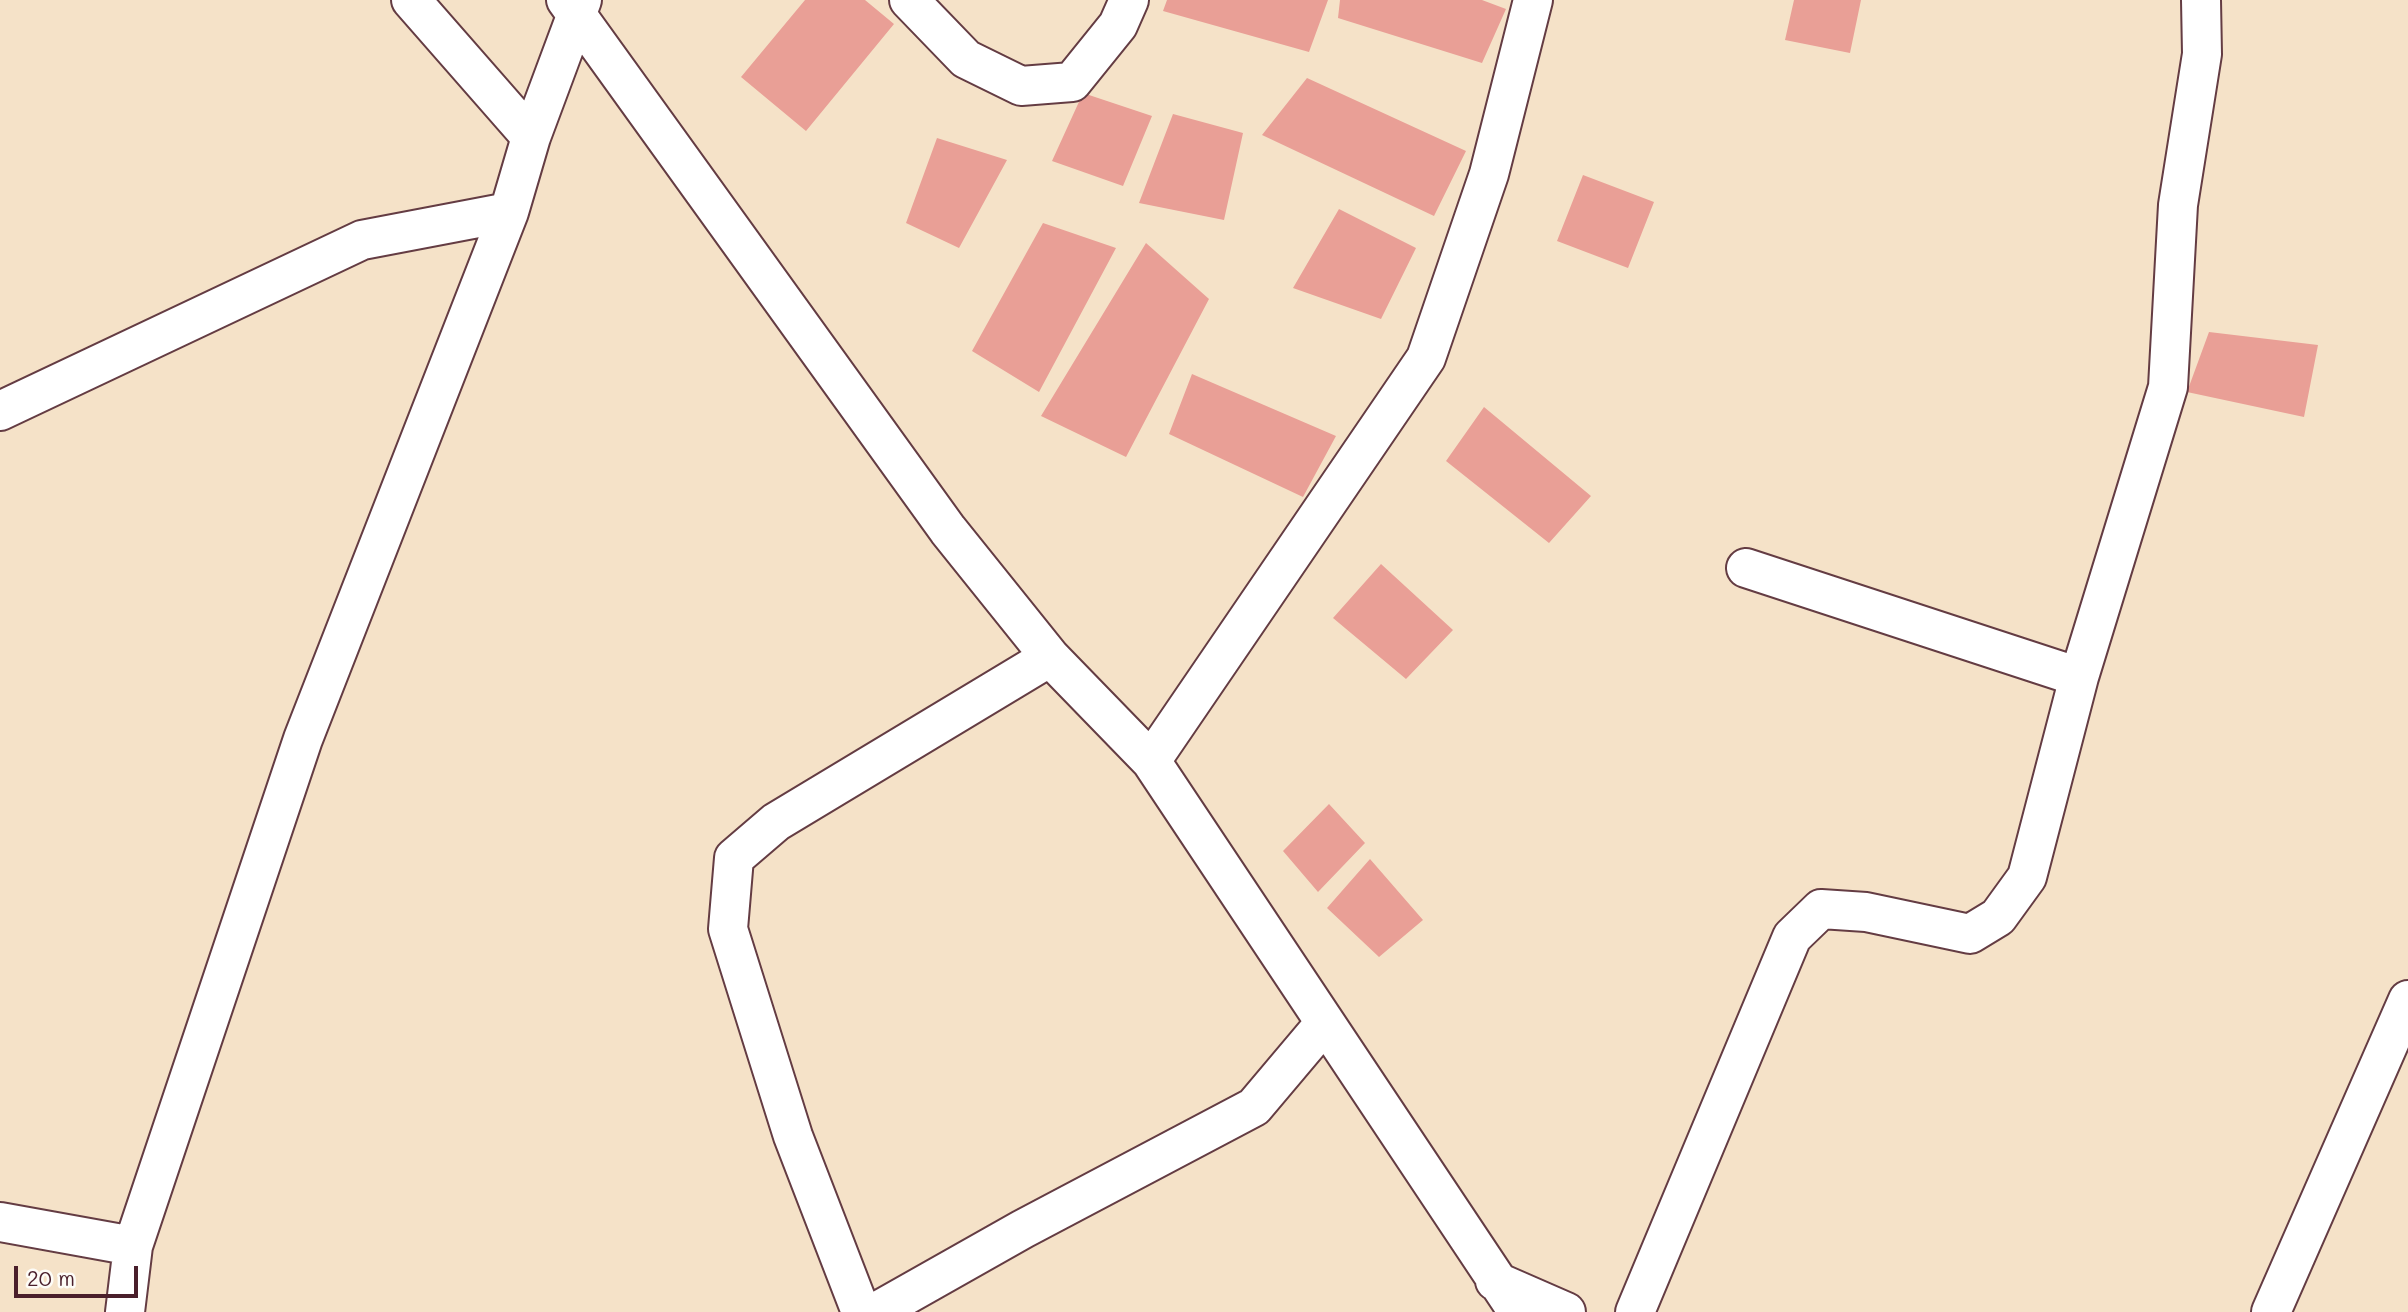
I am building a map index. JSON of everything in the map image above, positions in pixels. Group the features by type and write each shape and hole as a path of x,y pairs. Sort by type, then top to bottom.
{"street":[{"path":"411,0 531,137"},
{"path":"909,0 966,60 1021,86 1072,82 1118,25 1129,0"},
{"path":"1151,761 1426,358 1489,174 1533,0"},
{"path":"1635,1312 1792,937 1821,909 1866,912 1970,934 1998,917 2027,877 2079,677 2168,387 2178,205 2202,54 2201,0"},
{"path":"125,1312 133,1246 303,739 509,212 575,5"},
{"path":"575,5 948,530 1050,657 1151,761 1518,1312"},
{"path":"0,411 362,240 509,212"},
{"path":"1746,568 2079,677"},
{"path":"861,1312 793,1136 728,929 734,858 776,822 1050,657"},
{"path":"2270,1312 2408,1000"},
{"path":"876,1312 1023,1229 1254,1107 1324,1024"},
{"path":"0,1222 133,1246"},
{"path":"1495,1280 1566,1312"}],"building":[{"path":"805,0 865,0 894,24 806,131 741,77"},
{"path":"1167,0 1328,0 1309,52 1163,11"},
{"path":"1340,0 1482,0 1506,9 1482,63 1338,18"},
{"path":"1794,0 1861,0 1850,53 1785,40"},
{"path":"1307,78 1466,151 1434,216 1262,135"},
{"path":"1083,93 1152,116 1123,186 1052,161"},
{"path":"1173,114 1243,133 1224,220 1139,203"},
{"path":"937,138 1007,160 959,248 906,223"},
{"path":"1583,175 1654,202 1628,268 1557,241"},
{"path":"1339,209 1416,248 1381,319 1293,288"},
{"path":"1043,223 1116,248 1039,392 972,351"},
{"path":"1146,243 1209,299 1126,457 1041,416"},
{"path":"2209,332 2318,345 2304,417 2187,392"},
{"path":"1192,374 1336,436 1303,497 1169,434"},
{"path":"1484,407 1591,496 1549,543 1446,461"},
{"path":"1381,564 1453,630 1406,679 1333,618"},
{"path":"1329,804 1365,843 1318,892 1283,851"},
{"path":"1370,859 1423,920 1379,957 1327,908"}]}
